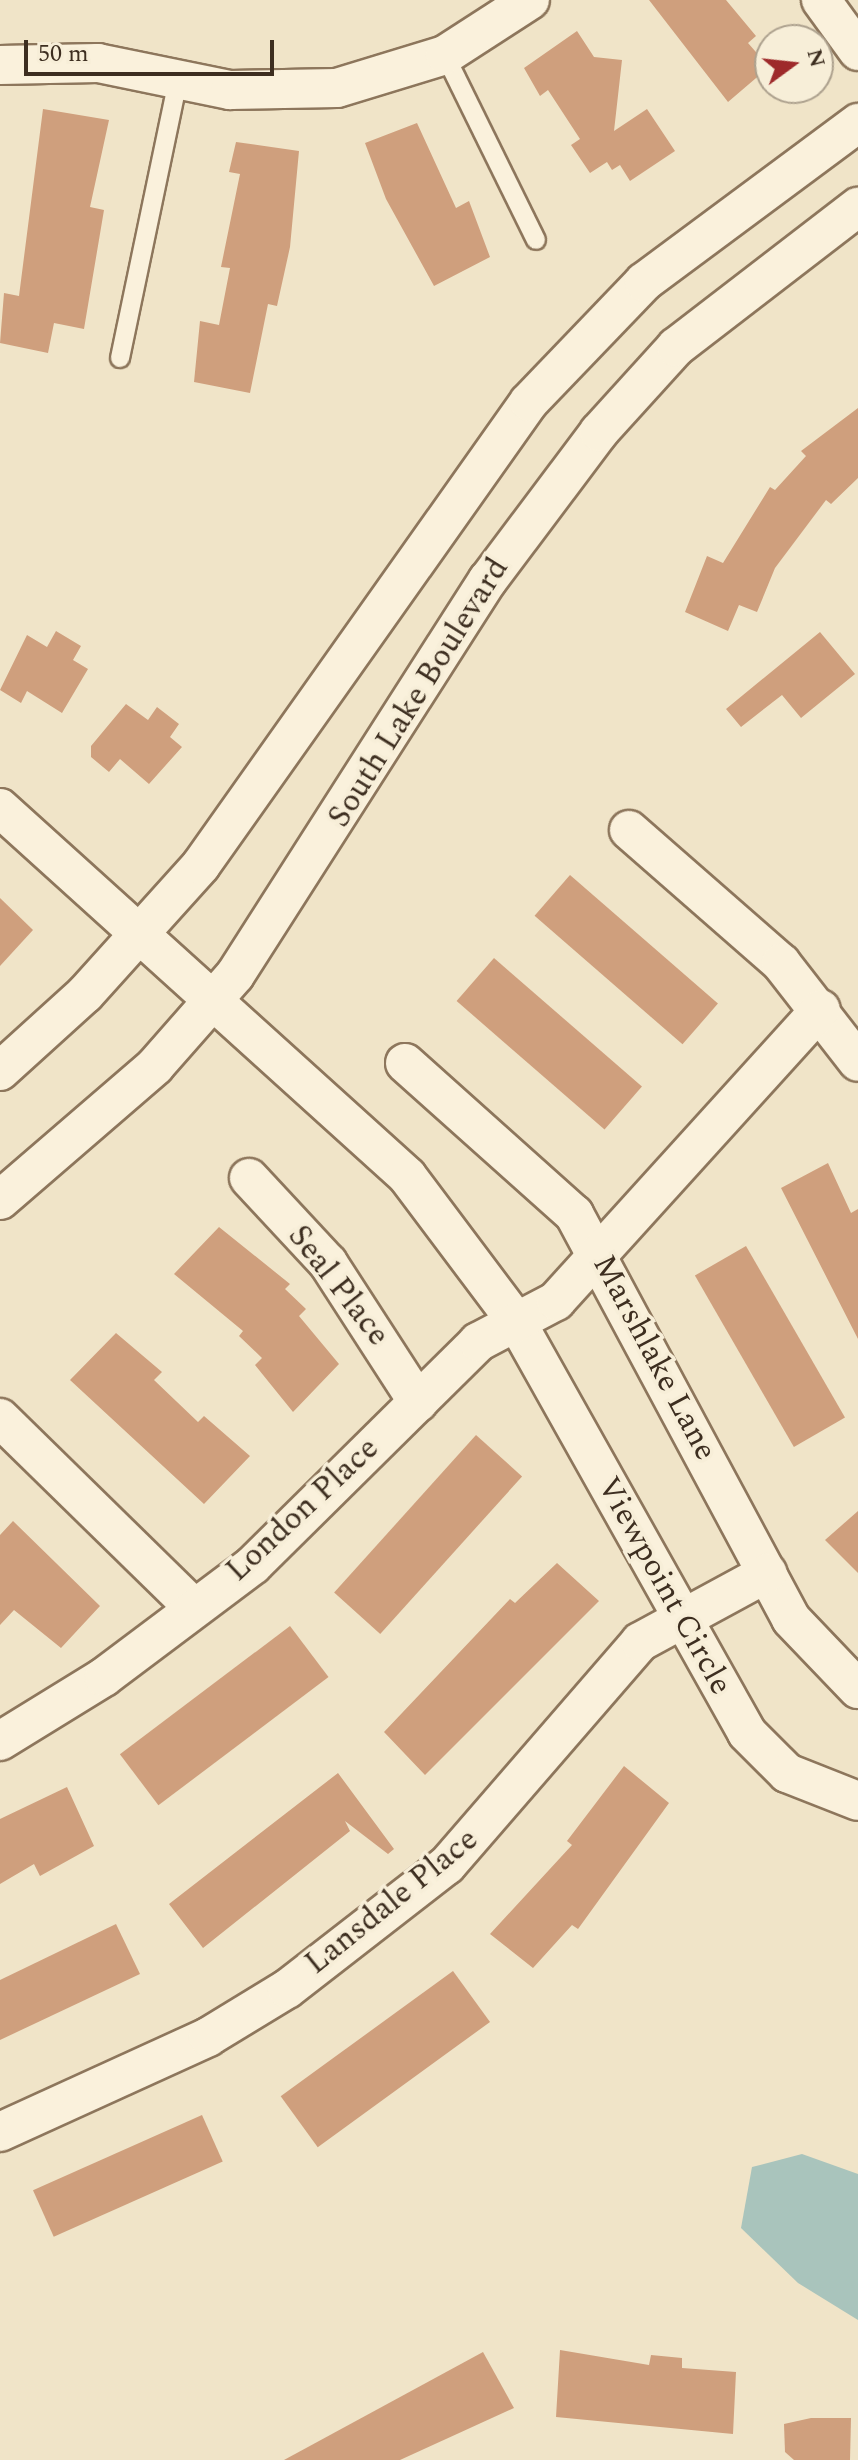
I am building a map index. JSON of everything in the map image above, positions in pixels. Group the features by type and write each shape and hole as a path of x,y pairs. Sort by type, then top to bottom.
{"street":[{"path":"0,65 98,63 246,91 337,88 445,55 530,0"},
{"path":"821,0 858,51"},
{"path":"0,1071 141,936 201,865 529,402 644,282 858,123"},
{"name":"South Lake Boulevard","path":"0,1200 91,1126 213,1002 300,883 488,580 599,432 676,347 858,207"},
{"name":"Viewpoint Circle","path":"0,808 407,1176 516,1321 680,1617 765,1755 825,1792 858,1801"},
{"path":"629,830 781,963 821,1009 858,1062"},
{"path":"516,1321 556,1301 821,1009"},
{"name":"Marshlake Lane","path":"405,1063 574,1214 599,1254 791,1619 858,1689"},
{"name":"Seal Place","path":"249,1178 328,1263 418,1402"},
{"name":"London Place","path":"0,1741 104,1677 192,1606 253,1565 478,1342 516,1321"},
{"path":"0,1418 192,1606"},
{"name":"Lansdale Place","path":"0,2132 208,2037 287,1989 447,1865 608,1673 680,1617 767,1573"}],"lane":[{"path":"445,55 536,240"},
{"path":"120,358 178,80"}],"water":[{"path":"802,2154 858,2174 858,2320 798,2283 741,2228 752,2167"}],"building":[{"path":"649,0 726,0 754,34 748,43 754,50 754,80 728,102"},
{"path":"577,31 594,57 622,60 614,131 647,109 675,151 630,181 620,165 612,170 607,162 590,173 571,145 580,139 548,90 540,96 524,68"},
{"path":"43,109 109,120 90,207 104,210 84,329 54,323 48,353 0,343 4,293 19,296"},
{"path":"417,123 456,208 469,201 490,257 434,286 386,199 365,143"},
{"path":"236,142 299,151 290,247 277,306 268,304 250,393 194,382 200,321 219,325 230,268 221,267 240,174 229,172"},
{"path":"858,408 858,478 831,504 826,500 775,568 757,612 739,605 728,631 685,612 707,556 723,563 770,487 775,490 806,456 801,451"},
{"path":"56,631 81,646 73,660 88,669 62,713 27,691 21,703 0,690 27,635 47,647"},
{"path":"820,632 855,674 801,718 782,695 741,727 726,709"},
{"path":"126,704 148,720 157,707 179,724 170,737 182,747 149,784 120,759 109,772 91,757 91,746"},
{"path":"570,875 718,1004 682,1044 535,916"},
{"path":"0,898 33,930 0,966"},
{"path":"494,958 642,1087 605,1130 457,1001"},
{"path":"828,1163 851,1213 858,1209 858,1339 781,1188"},
{"path":"219,1227 290,1284 285,1289 306,1309 299,1316 339,1364 293,1412 255,1365 262,1358 239,1336 243,1331 174,1274"},
{"path":"746,1246 845,1417 794,1447 695,1276"},
{"path":"116,1333 162,1372 154,1380 198,1422 204,1416 250,1456 204,1504 70,1380"},
{"path":"476,1435 522,1476 380,1634 334,1593"},
{"path":"858,1511 858,1573 825,1540"},
{"path":"13,1521 100,1606 61,1648 14,1610 0,1625 0,1535"},
{"path":"557,1563 599,1601 425,1775 384,1732 510,1599 515,1603"},
{"path":"290,1626 329,1677 158,1805 120,1754"},
{"path":"624,1766 669,1803 578,1929 572,1925 533,1968 490,1934 572,1845 567,1841"},
{"path":"338,1773 394,1849 388,1854 345,1821 350,1831 203,1948 169,1904"},
{"path":"67,1787 94,1846 40,1876 34,1864 0,1884 0,1819"},
{"path":"116,1924 140,1974 0,2040 0,1980"},
{"path":"453,1971 490,2022 318,2147 281,2096"},
{"path":"202,2115 223,2162 54,2237 33,2190"},
{"path":"560,2350 649,2365 651,2355 682,2358 682,2368 736,2372 733,2434 556,2417"},
{"path":"483,2352 514,2408 400,2460 284,2460"},
{"path":"811,2418 851,2418 850,2460 794,2460 785,2452 784,2424"}]}
